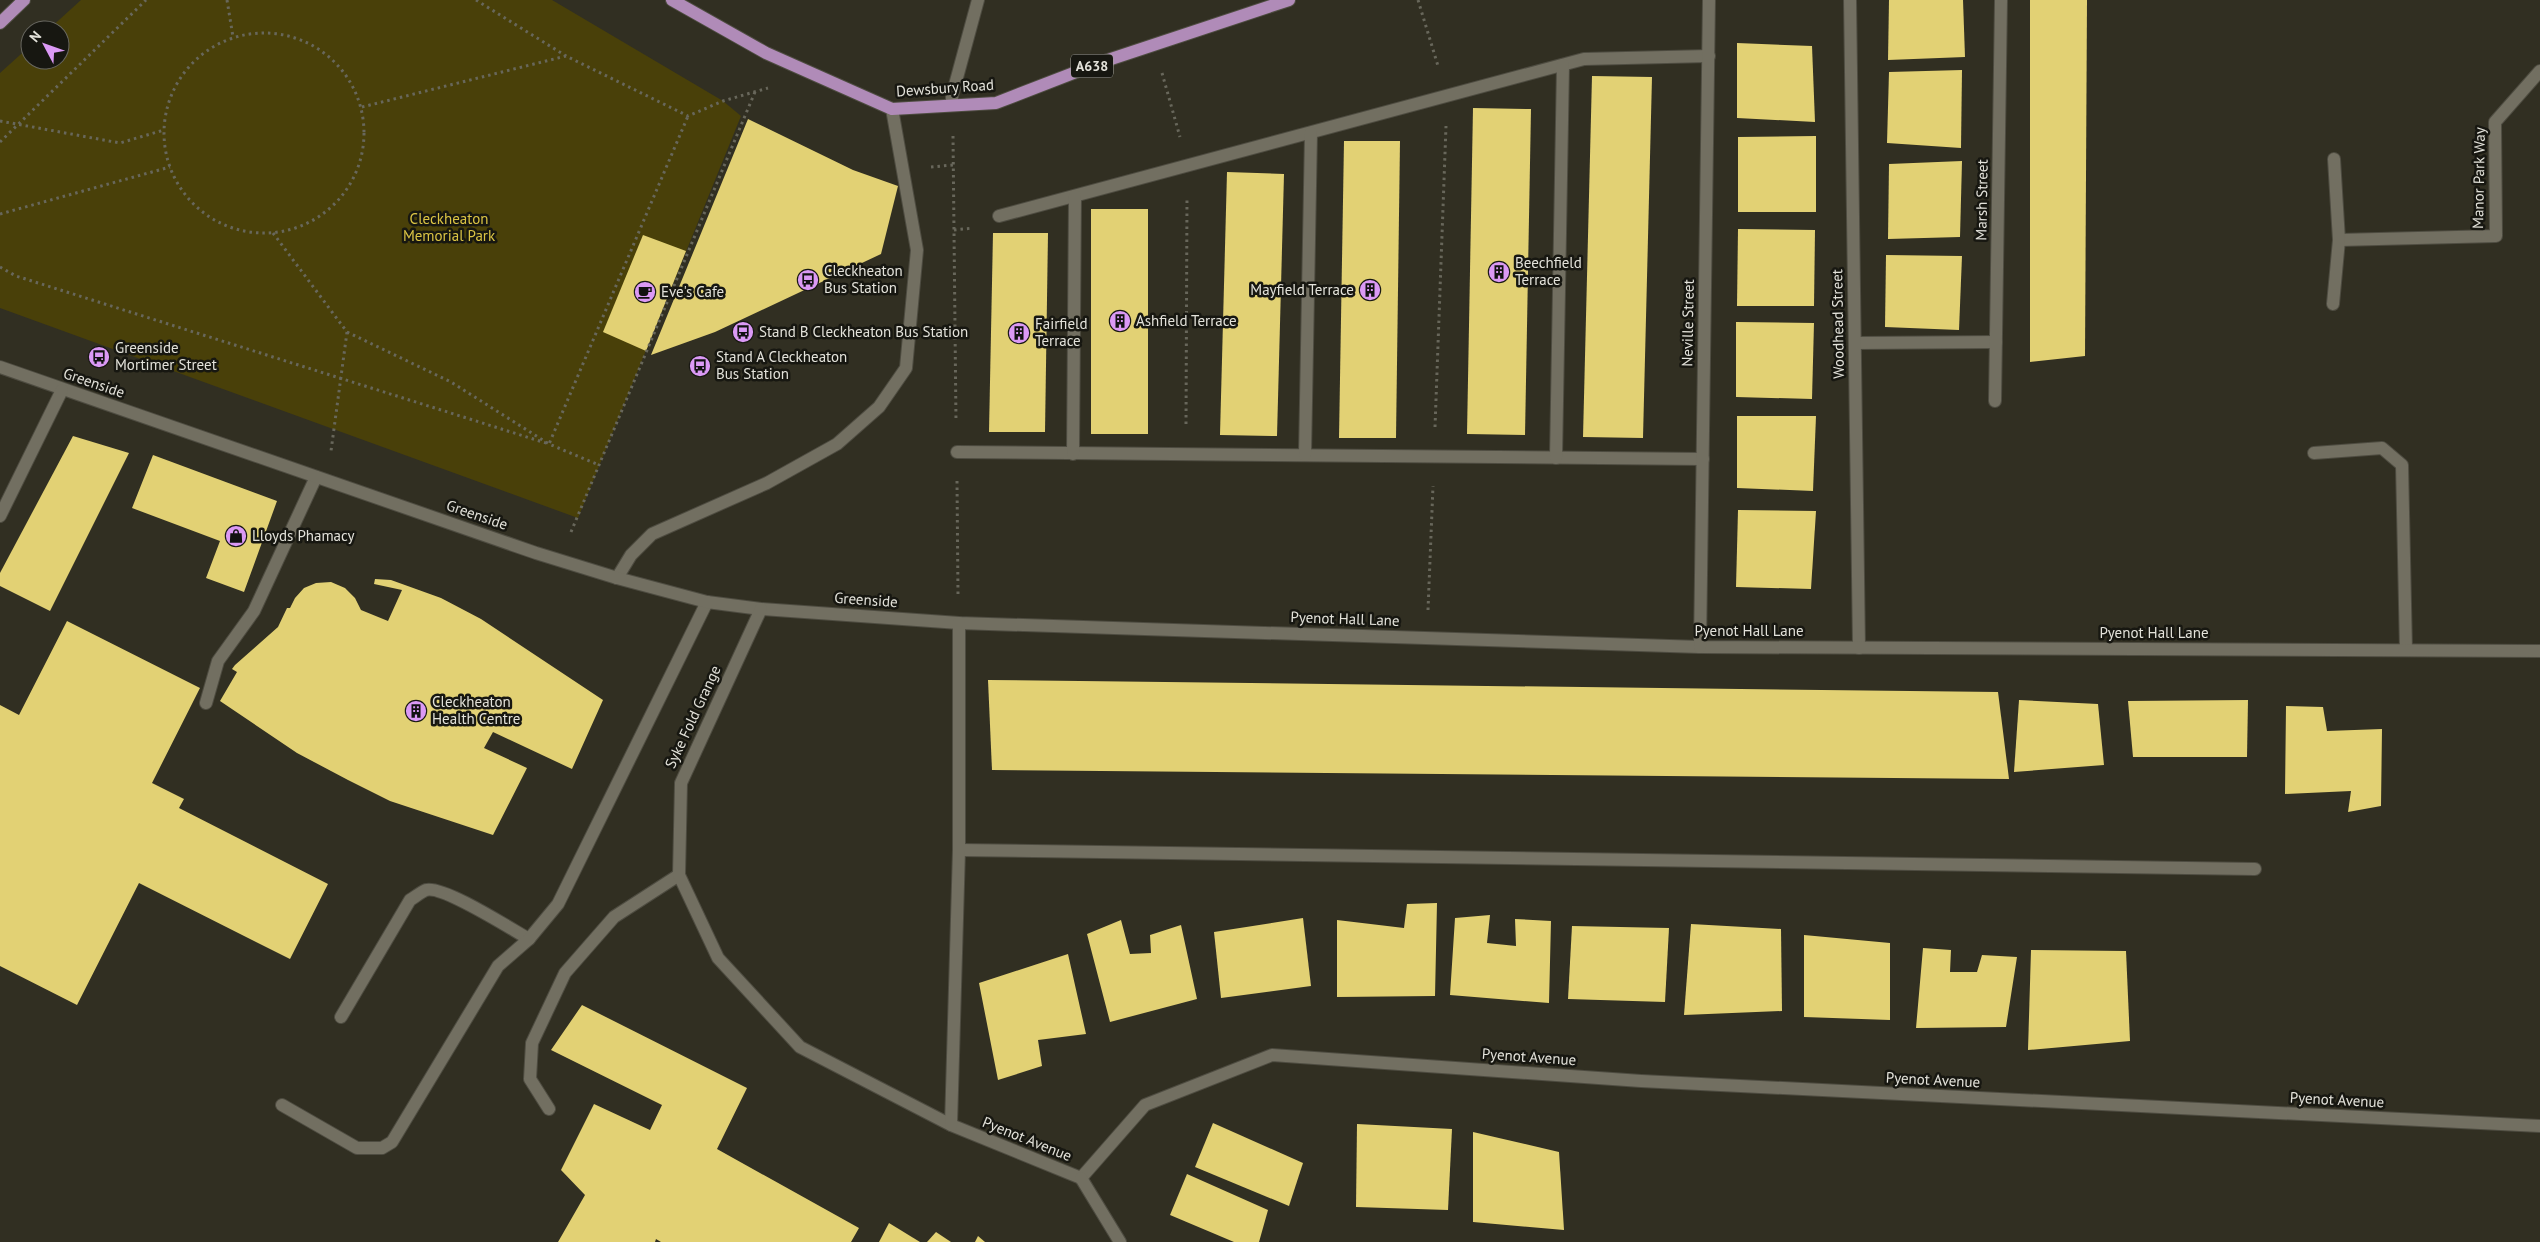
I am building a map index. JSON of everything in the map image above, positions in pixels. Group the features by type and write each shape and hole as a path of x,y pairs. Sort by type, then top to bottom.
{"main road":[{"path":"0,23 24,0"},
{"name":"Dewsbury Road","path":"672,0 766,53 892,108 996,103 1154,45 1289,0"}],"street":[{"path":"952,105 952,96 978,0"},
{"name":"Neville Street","path":"1700,647 1709,0"},
{"name":"Woodhead Street","path":"1850,0 1859,648"},
{"name":"Marsh Street","path":"1994,400 2001,0"},
{"path":"999,216 1584,59 1708,56"},
{"path":"1556,458 1563,65"},
{"name":"Manor Park Way","path":"2339,240 2496,236 2496,122 2540,71"},
{"path":"617,578 631,555 652,534 767,483 837,444 879,407 906,368 917,250 892,108"},
{"path":"1305,456 1311,133"},
{"path":"2333,304 2339,240 2334,159"},
{"path":"1074,454 1075,196"},
{"path":"1855,343 1996,342"},
{"name":"Greenside","path":"0,367 558,560 617,578 707,602 760,609 959,623"},
{"path":"0,516 62,390"},
{"path":"2314,453 2382,448 2402,465 2406,650"},
{"path":"957,452 1703,458"},
{"path":"206,703 218,661 254,611 322,479"},
{"path":"282,1105 357,1148 382,1148 392,1142 498,966 529,939 558,904 707,602"},
{"name":"Syke Fold Grange","path":"679,874 681,783 760,609"},
{"path":"951,1126 958,850 959,623"},
{"name":"Pyenot Hall Lane","path":"959,623 1700,647 2540,651"},
{"path":"958,850 2255,869"},
{"path":"548,1109 530,1079 532,1043 565,973 614,917 679,874"},
{"name":"Pyenot Avenue","path":"679,874 718,958 800,1047 951,1126 1081,1178 1145,1105 1272,1055 1641,1081 2540,1126"},
{"path":"341,1017 410,900 427,890 438,890 458,899 529,939"},
{"path":"1081,1178 1120,1242"}],"path":[{"path":"0,142 146,0"},
{"path":"227,0 233,37"},
{"path":"476,0 566,56 688,116"},
{"path":"1418,0 1447,96 1427,638"},
{"path":"266,32 298,38 326,54 338,65 348,77 362,107 365,142 355,175 335,204 307,224 273,233 241,231 210,217 186,196 170,167 164,130 170,100 184,73 206,51 233,37 266,32"},
{"path":"1154,45 1187,166 1186,454"},
{"path":"362,107 566,56"},
{"path":"549,444 688,116 723,101 814,75"},
{"path":"558,560 755,92"},
{"path":"952,105 959,623"},
{"path":"0,121 120,143 164,130"},
{"path":"930,161 930,167 953,165"},
{"path":"0,214 170,167"},
{"path":"273,233 348,332 451,382 549,444"},
{"path":"0,267 16,276 549,444 599,465"},
{"path":"322,479 348,332"}],"green space":[{"name":"Cleckheaton Memorial Park","path":"81,0 552,0 723,101 741,116 578,518 0,308 0,73 20,55 20,70 70,70 70,20 59,20"}],"building":[{"path":"1889,0 1963,0 1965,57 1888,60"},
{"path":"2030,0 2087,0 2085,356 2030,362"},
{"path":"1737,43 1812,46 1815,122 1737,118"},
{"path":"1962,70 1961,148 1887,143 1889,72"},
{"path":"1592,76 1652,77 1643,438 1583,437"},
{"name":"Beechfield Terrace","path":"1473,108 1531,109 1525,435 1467,434"},
{"path":"748,119 853,170 898,186 881,254 715,332 651,355"},
{"path":"1816,136 1816,212 1738,212 1738,137"},
{"name":"Mayfield Terrace","path":"1344,141 1400,141 1396,438 1339,438"},
{"path":"1962,161 1960,237 1888,239 1889,164"},
{"path":"1227,172 1284,174 1277,436 1220,435"},
{"name":"Ashfield Terrace","path":"1091,209 1148,209 1148,434 1091,434"},
{"path":"1738,229 1815,230 1814,306 1737,306"},
{"name":"Fairfield Terrace","path":"993,233 1048,233 1045,432 989,432"},
{"name":"Eve's Cafe","path":"643,235 686,251 646,351 603,332"},
{"path":"1886,255 1962,256 1959,330 1885,327"},
{"path":"1736,322 1814,323 1812,399 1736,397"},
{"path":"1737,416 1816,416 1813,491 1737,488"},
{"path":"73,436 129,453 50,611 0,586 0,573"},
{"path":"153,455 277,501 244,592 206,578 220,541 132,508"},
{"path":"1738,510 1816,511 1811,589 1736,587"},
{"name":"Cleckheaton Health Centre","path":"375,579 391,580 441,598 481,619 603,700 572,769 493,732 484,748 527,768 493,835 390,801 297,753 220,701 237,672 232,669 278,627 287,608 290,608 295,598 304,588 316,583 331,582 345,588 355,598 361,610 388,621 402,590 374,584"},
{"path":"67,621 200,688 152,783 184,799 179,808 328,884 290,959 139,883 77,1005 0,966 0,705 19,715"},
{"path":"988,680 1998,692 2009,779 992,770"},
{"path":"2019,700 2098,704 2104,765 2014,772"},
{"path":"2248,700 2247,757 2133,757 2128,701"},
{"path":"2286,706 2323,707 2327,731 2382,729 2381,806 2348,812 2351,791 2285,794"},
{"path":"1437,903 1435,996 1337,997 1337,920 1404,928 1407,904"},
{"path":"1490,915 1487,943 1516,946 1515,919 1551,921 1549,1003 1450,995 1455,918"},
{"path":"1303,918 1311,986 1221,998 1214,932"},
{"path":"1121,920 1130,954 1151,953 1150,935 1181,925 1197,999 1110,1022 1087,934"},
{"path":"1691,924 1781,929 1782,1011 1684,1015"},
{"path":"1572,926 1669,928 1665,1002 1568,999"},
{"path":"1804,935 1890,943 1890,1020 1804,1017"},
{"path":"1923,948 1951,950 1950,972 1977,972 1982,955 2017,957 2006,1027 1916,1028"},
{"path":"2031,950 2126,951 2130,1041 2028,1050"},
{"path":"1068,954 1086,1034 1038,1040 1042,1066 998,1080 979,983"},
{"path":"582,1005 747,1088 717,1149 859,1228 851,1242 661,1242 656,1239 655,1242 558,1242 585,1195 561,1170 594,1104 650,1130 662,1105 551,1050"},
{"path":"1213,1123 1303,1163 1289,1206 1195,1167"},
{"path":"1357,1124 1452,1129 1448,1210 1356,1207"},
{"path":"1473,1132 1559,1152 1564,1230 1473,1222"},
{"path":"1187,1174 1268,1210 1259,1242 1234,1242 1170,1215"},
{"path":"889,1223 920,1242 879,1242"},
{"path":"936,1232 951,1242 927,1242"},
{"path":"978,1236 985,1242 975,1242"}],"place":[{"name":"Beechfield Terrace","path":"1499,272"},
{"name":"Cleckheaton Bus Station","path":"808,280"},
{"name":"Mayfield Terrace","path":"1370,290"},
{"name":"Eve's Cafe","path":"645,292"},
{"name":"Ashfield Terrace","path":"1120,321"},
{"name":"Stand B Cleckheaton Bus Station","path":"743,332"},
{"name":"Fairfield Terrace","path":"1019,333"},
{"name":"Greenside Mortimer Street","path":"99,357"},
{"name":"Stand A Cleckheaton Bus Station","path":"700,366"},
{"name":"Lloyds Phamacy","path":"236,536"},
{"name":"Cleckheaton Health Centre","path":"416,711"}]}
